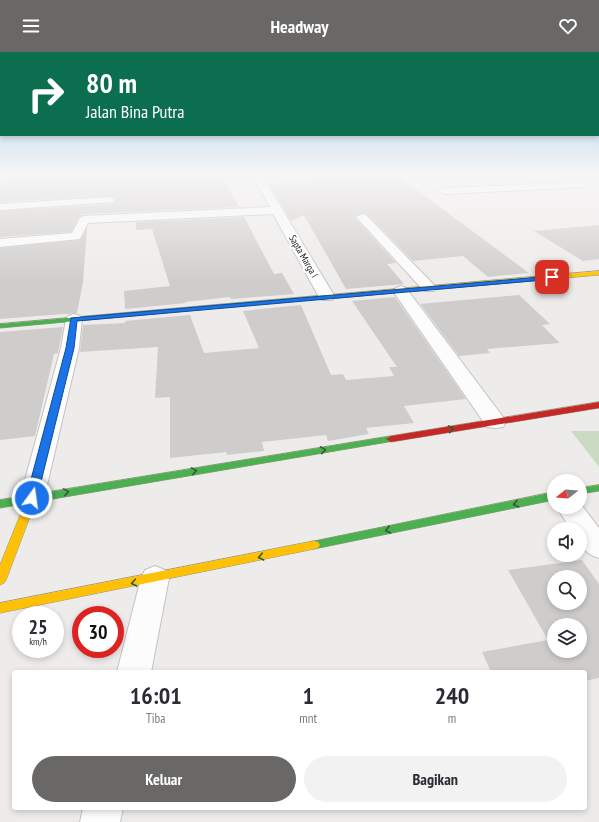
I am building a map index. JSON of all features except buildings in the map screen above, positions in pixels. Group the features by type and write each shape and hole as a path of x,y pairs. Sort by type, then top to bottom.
{"main road":[{"path":"0,326 599,273"},
{"path":"0,504 599,405"},
{"path":"587,491 599,488"},
{"path":"0,608 155,578 547,497"},
{"path":"0,580 32,498"}],"street":[{"path":"0,243 76,236 78,221 276,210"},
{"name":"Sapta Marga I","path":"276,210 327,297"},
{"path":"362,216 429,288"},
{"path":"0,233 24,229"},
{"path":"401,291 495,422"},
{"path":"32,498 70,348 74,319"},
{"path":"574,514 599,548"},
{"path":"134,670 155,578"},
{"path":"100,822 103,810"}],"green space":[{"path":"571,431 599,431 599,467"}],"traffic: fast":[{"path":"0,326 327,297"},
{"path":"0,504 391,439"},
{"path":"587,490 599,488"},
{"path":"314,545 547,497"}],"traffic: slow":[{"path":"327,297 599,273"},
{"path":"0,580 32,498"},
{"path":"0,608 314,545"}],"traffic: jam":[{"path":"391,439 599,405"}],"route":[{"path":"32,498 70,348 74,319 552,277"}]}
